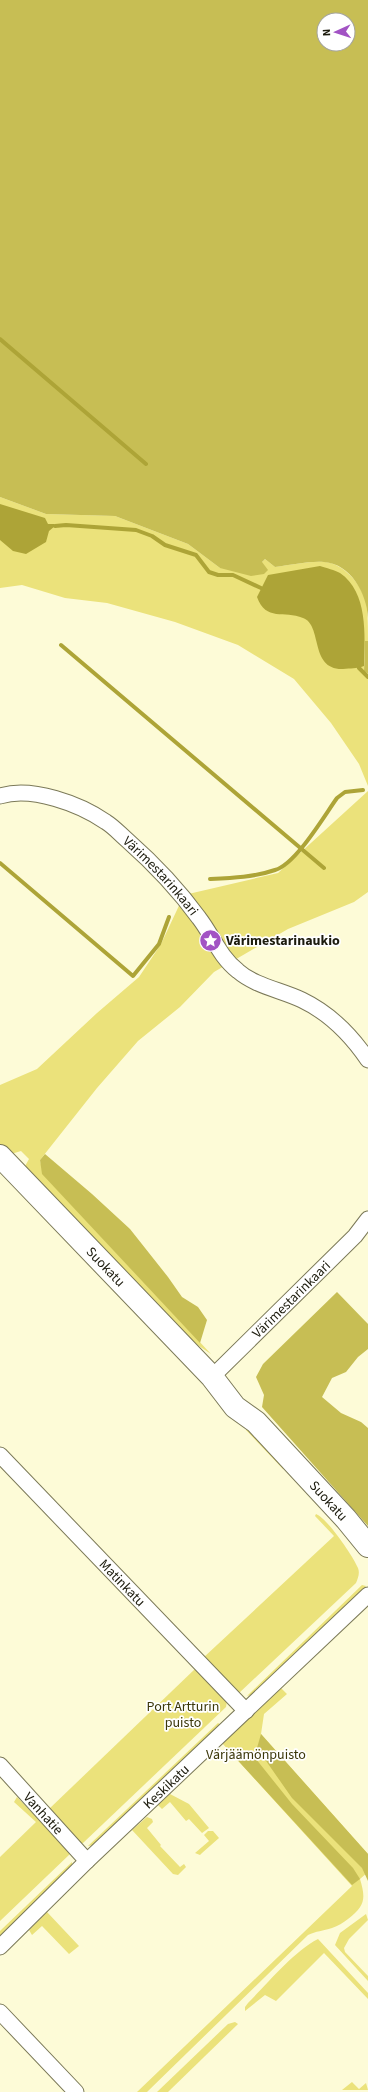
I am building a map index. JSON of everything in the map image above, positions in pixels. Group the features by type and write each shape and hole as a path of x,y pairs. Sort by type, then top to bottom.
{"street":[{"name":"Värimestarinkaari","path":"0,796 7,794 33,794 73,805 107,822 146,858 182,896 199,918 221,955 239,972 260,983 302,1000 334,1021 349,1034 368,1060"},
{"name":"Suokatu","path":"0,1156 212,1377 235,1407 256,1422 346,1519 368,1546"},
{"name":"Värimestarinkaari","path":"212,1377 355,1236 368,1219"},
{"name":"Matinkatu","path":"0,1455 246,1711"},
{"name":"Keskikatu","path":"0,1946 87,1861 368,1596"},
{"name":"Vanhatie","path":"0,1765 87,1861"},
{"path":"0,2012 76,2092"}],"green space":[{"path":"0,497 46,514 115,516 188,544 220,568 262,562 265,559 275,567 325,562 339,566 345,570 360,588 367,606 368,641 365,642 364,671 368,674 368,786 359,764 331,723 294,679 238,645 175,622 107,603 65,598 22,585 0,588"},
{"path":"368,791 368,892 354,902 288,929 214,972 180,1007 138,1041 97,1088 40,1160 43,1174 211,1354 178,1332 24,1168 29,1159 21,1151 8,1155 0,1146 0,1085 37,1069 97,1013 139,977 161,944 184,895 278,873"},
{"path":"249,1428 285,1465 283,1469 246,1430"},
{"name":"Port Artturin puisto","path":"316,1514 321,1517 333,1530 355,1562 359,1572 356,1583 238,1694 203,1658 334,1536 315,1516"},
{"path":"362,1585 366,1586 256,1693 247,1696"},
{"name":"Port Artturin puisto","path":"196,1668 227,1701 226,1707 83,1843 80,1843 48,1810"},
{"name":"Värjäämönpuisto","path":"281,1688 287,1694 264,1714 261,1734 368,1854 368,1872 360,1879 363,1892 363,1902 354,1914 342,1923 332,1928 308,1935 147,2092 137,2092 352,1886 222,1743"},
{"path":"218,1723 221,1725 95,1845 88,1846"},
{"path":"170,1794 189,1804 209,1828 202,1833 189,1819 186,1821 170,1802 162,1809 158,1805"},
{"path":"17,1797 70,1852 70,1854 0,1921 0,1857 36,1822 14,1802"},
{"path":"147,1817 152,1819 153,1822 147,1828 161,1845 160,1846 180,1867 184,1864 186,1867 178,1875 173,1874 132,1830"},
{"path":"208,1831 213,1831 219,1838 200,1855 195,1853 209,1841 204,1835"},
{"path":"72,1862 72,1866 0,1937 0,1931"},
{"path":"47,1912 79,1946 69,1954 42,1926 32,1935 29,1930"},
{"path":"366,1914 368,1920 349,1939 344,1948 345,1952 368,1976 368,1981 335,1945 340,1933"},
{"path":"318,1939 368,1993 368,1999 324,1953 276,2001 265,1995 245,2011 245,2007 248,2003 281,1968 299,1952"},
{"path":"235,2022 238,2024 168,2092 157,2092 228,2024"},
{"path":"352,2082 359,2089 366,2083 368,2090 342,2090"}],"shaded area":[{"path":"0,0 368,0 368,618 367,609 361,590 356,582 350,574 334,564 312,562 275,567 265,559 262,562 268,570 264,574 251,576 220,568 188,544 115,516 46,514 0,497"},
{"path":"0,504 45,518 48,524 54,524 55,526 49,531 46,542 26,554 13,551 0,540"},
{"path":"320,566 340,573 349,581 356,591 363,615 365,641 364,666 343,669 332,667 325,662 321,655 313,629 309,622 296,616 270,613 265,610 257,597 268,575"},
{"path":"365,641 368,641 368,674 364,671"},
{"path":"45,1154 130,1229 182,1297 198,1307 207,1320 200,1343 42,1174 40,1160"},
{"path":"337,1292 368,1324 368,1349 358,1357 346,1372 332,1378 322,1397 341,1413 361,1422 368,1428 368,1526 262,1407 264,1395 256,1377 263,1364"},
{"path":"261,1734 368,1854 368,1881 362,1868 292,1798 257,1748"},
{"path":"237,1752 240,1756 252,1754 292,1804 353,1868 360,1879 352,1885 231,1753"}],"waterway":[{"path":"0,339 146,464"},
{"path":"55,526 66,525 136,530 152,536 165,545 196,555 209,572 218,575 233,575 261,588"},
{"path":"61,645 324,868"},
{"path":"359,668 368,677"},
{"path":"210,879 251,876 275,870 283,866 292,859 309,838 337,798 345,792 363,790"},
{"path":"0,863 133,976 159,944 169,917"}],"place":[{"name":"Värimestarinaukio","path":"211,940"}]}
